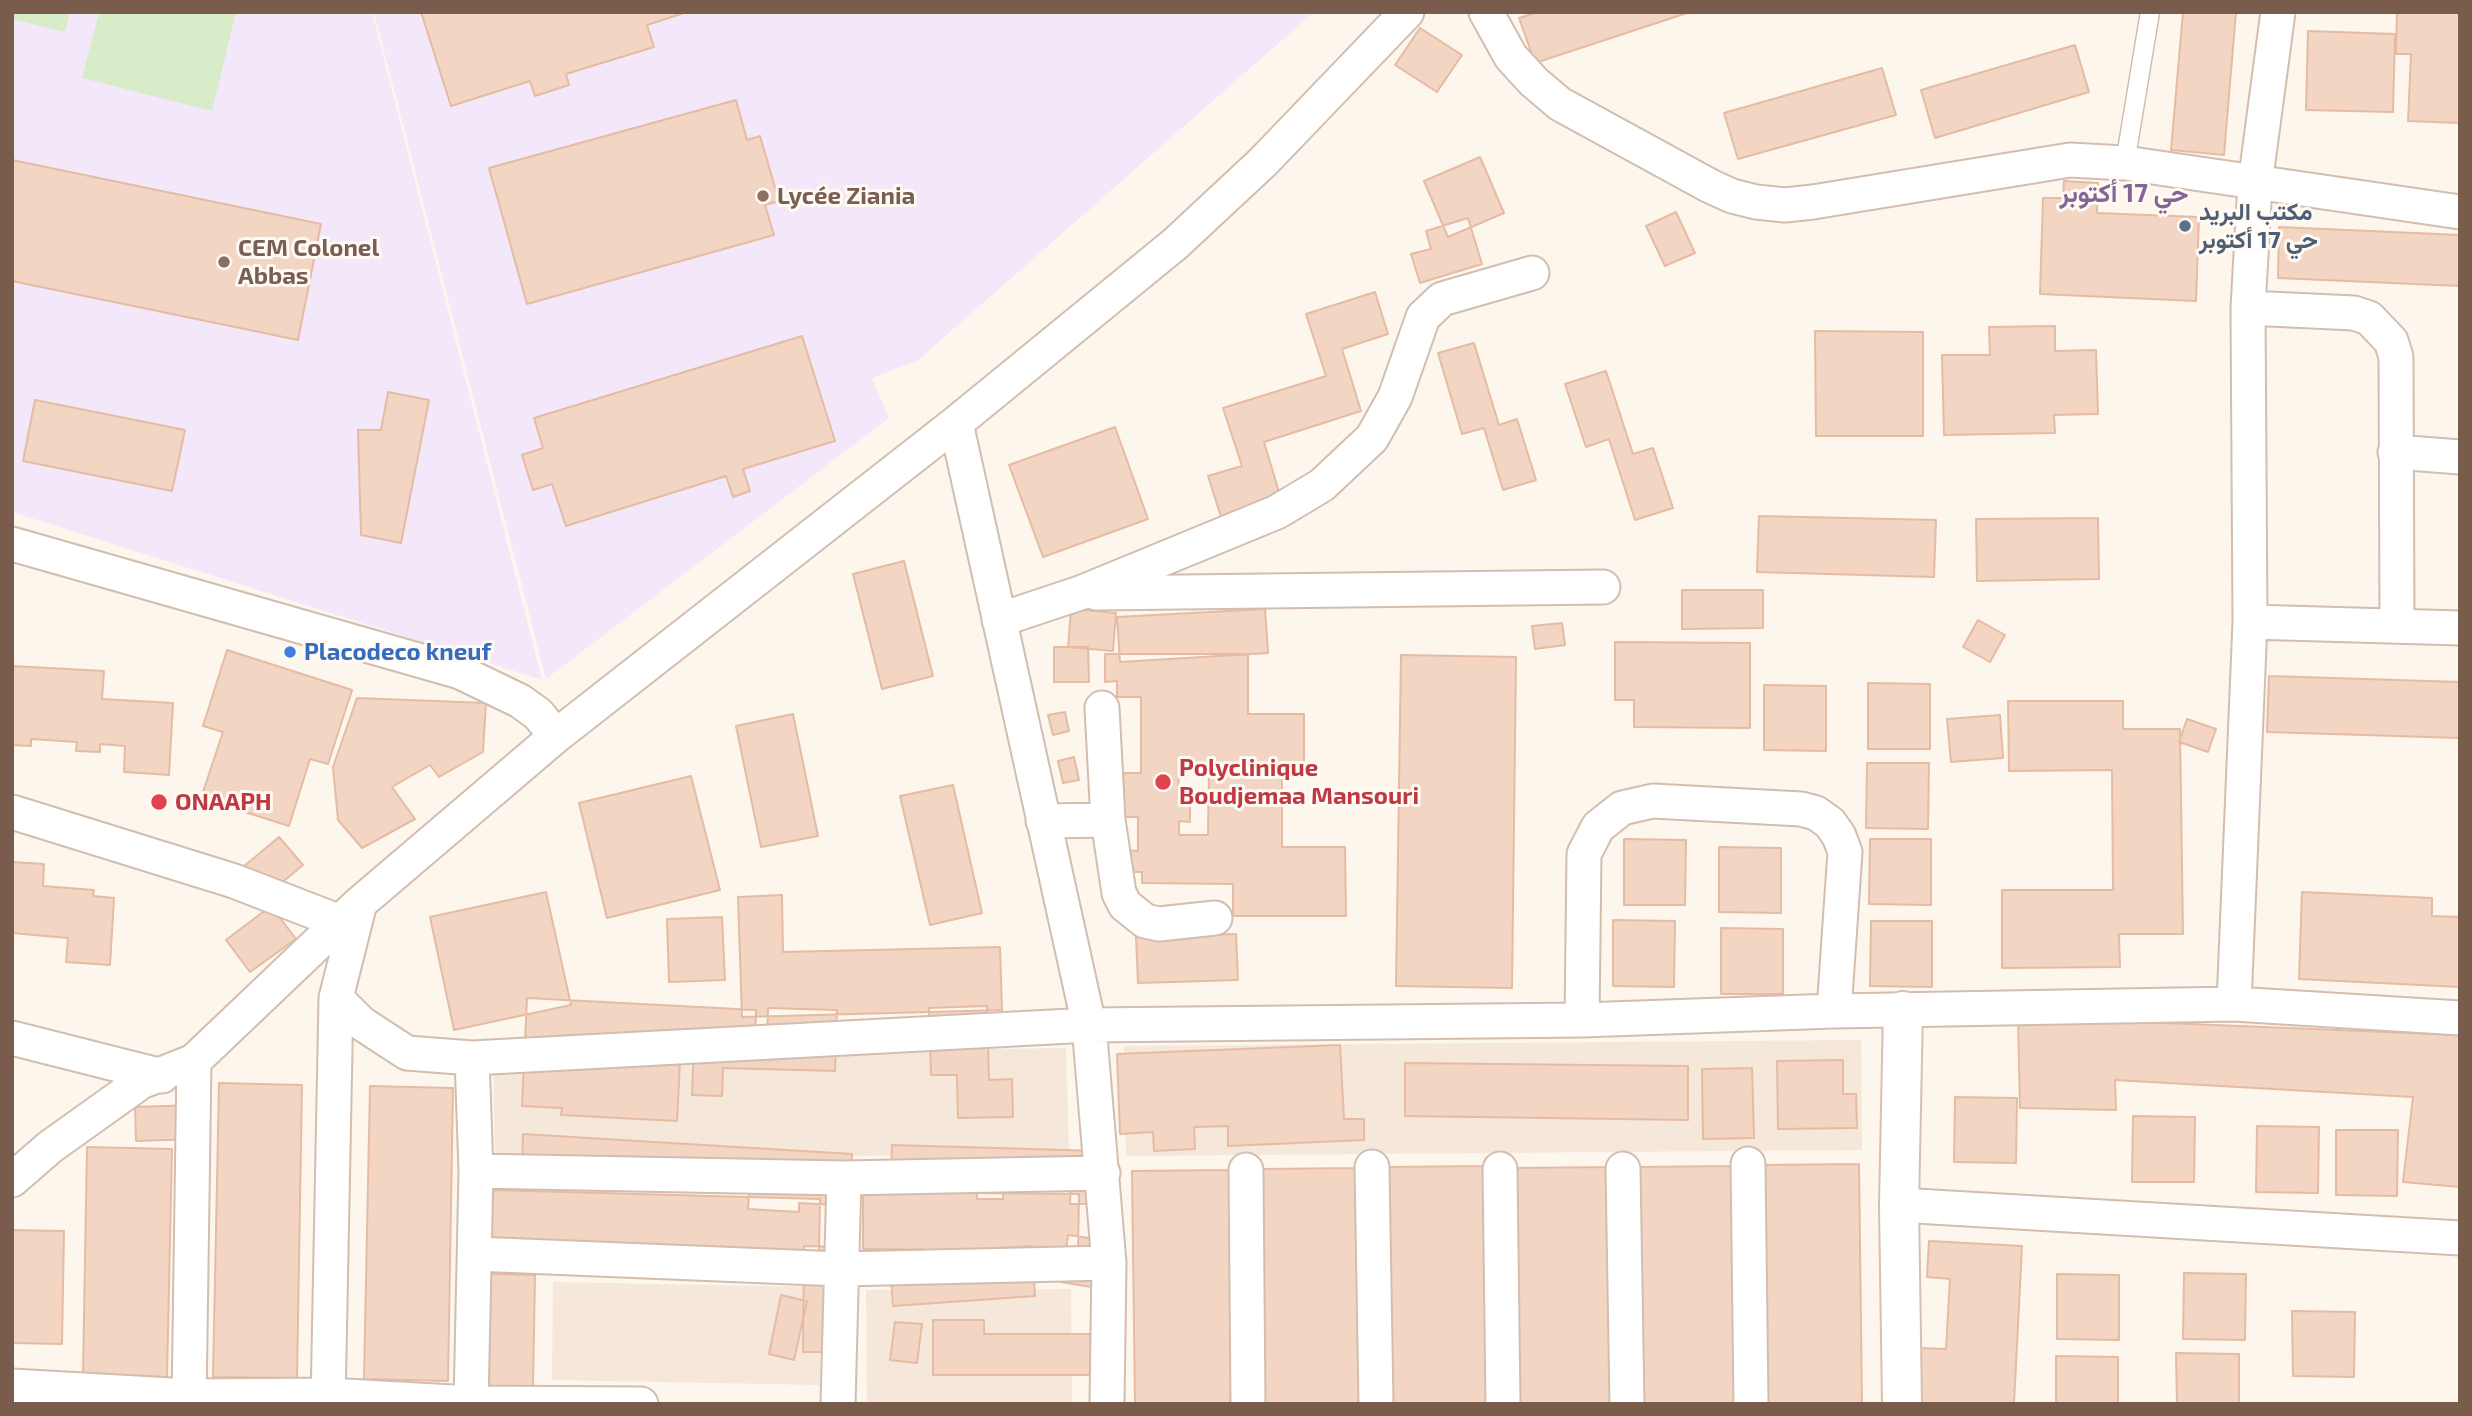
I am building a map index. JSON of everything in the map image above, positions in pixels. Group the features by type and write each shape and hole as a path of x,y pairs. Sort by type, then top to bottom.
{"street":[{"path":"12,1180 50,1147 141,1082 162,1076 194,1061 350,912 556,736 956,423 1175,244 1263,162 1407,12"},
{"path":"1486,12 1511,57 1534,82 1560,104 1710,186 1732,196 1756,202 1785,205 2070,160 2125,163 2460,212"},
{"path":"2234,1004 2250,622 2248,308 2255,184 2278,12"},
{"path":"999,620 1080,593 1277,512 1322,485 1372,438 1395,397 1423,317 1442,299 1532,273"},
{"path":"2248,308 2354,313 2369,318 2391,341 2396,357 2397,626"},
{"path":"956,423 1089,1025 1109,1263 1107,1404"},
{"path":"2395,452 2460,457"},
{"path":"12,544 460,672 520,701 538,714 556,736"},
{"path":"1080,593 1603,587"},
{"path":"2250,622 2460,628"},
{"path":"1102,708 1108,820 1119,892 1134,914 1159,924 1215,918"},
{"path":"1582,1020 1584,854 1598,827 1622,808 1653,802 1801,809 1816,813 1830,823 1845,852 1833,1011"},
{"path":"12,812 234,881 350,912"},
{"path":"1043,821 1108,820"},
{"path":"328,1399 336,998 350,912"},
{"path":"336,998 361,1023 407,1054 472,1058 1089,1025 1582,1020 1833,1011 2234,1004 2460,1018"},
{"path":"1902,1404 1899,1205 1903,1011"},
{"path":"12,1038 162,1076"},
{"path":"471,1403 476,1171 472,1058"},
{"path":"189,1400 194,1061"},
{"path":"1748,1164 1751,1404"},
{"path":"1372,1167 1376,1404"},
{"path":"1500,1169 1503,1404"},
{"path":"1623,1169 1627,1404"},
{"path":"1246,1170 1248,1404"},
{"path":"476,1171 844,1178 1103,1173"},
{"path":"838,1404 844,1178"},
{"path":"1899,1205 2460,1238"},
{"path":"475,1254 841,1269 1109,1263"},
{"path":"12,1386 62,1396 189,1400 328,1399 641,1404"}],"lane":[{"path":"2125,163 2150,12"}],"shaded area":[{"name":"CEM Colonel Abbas","path":"12,12 372,12 542,680 12,512"},
{"name":"Lycée Ziania","path":"374,12 1314,12 917,361 872,378 889,418 546,679"},
{"path":"1861,1040 1862,1150 1126,1156 1124,1046"},
{"path":"1066,1048 1069,1153 495,1161 493,1056"},
{"path":"553,1282 821,1287 820,1385 552,1380"},
{"path":"1071,1289 1072,1404 867,1404 866,1290"}],"green space":[{"path":"12,12 70,12 65,32 12,19"},
{"path":"99,12 236,12 212,111 82,78"}],"building":[{"path":"421,12 687,12 647,25 654,47 566,74 569,85 535,96 530,81 451,106"},
{"path":"1538,12 1687,13 1535,63 1519,18"},
{"path":"2183,12 2236,12 2224,155 2171,150"},
{"path":"2397,12 2460,12 2460,123 2408,121 2411,54 2396,54"},
{"path":"1420,28 1462,55 1437,92 1395,65"},
{"path":"2308,31 2395,34 2393,112 2306,110"},
{"path":"2075,45 2089,92 1935,138 1921,90"},
{"path":"1882,68 1896,115 1738,159 1724,113"},
{"path":"736,100 747,140 760,136 779,201 765,205 774,235 527,304 489,168"},
{"path":"1480,157 1504,213 1448,237 1424,181"},
{"path":"12,160 321,224 298,340 12,281"},
{"path":"2064,181 2098,183 2097,213 2199,217 2196,301 2040,294 2043,198 2063,198"},
{"path":"1676,212 1695,253 1665,266 1646,226"},
{"path":"1468,218 1482,264 1420,283 1411,254 1431,249 1426,231"},
{"path":"2279,227 2460,235 2460,286 2278,278"},
{"path":"1375,292 1388,334 1342,349 1361,411 1264,442 1282,502 1222,520 1208,476 1242,466 1223,408 1326,376 1306,314"},
{"path":"2055,326 2055,351 2096,350 2098,414 2054,415 2055,433 1944,435 1942,355 1990,355 1989,327"},
{"path":"1815,331 1923,332 1923,436 1816,436"},
{"path":"802,336 835,441 743,469 750,491 733,497 726,476 566,526 552,484 533,490 522,455 543,448 534,418"},
{"path":"1474,343 1499,425 1517,419 1536,480 1503,490 1484,428 1462,434 1438,353"},
{"path":"1606,371 1633,454 1653,448 1673,508 1635,520 1609,439 1586,447 1565,384"},
{"path":"388,392 429,400 401,543 361,535 358,430 381,430"},
{"path":"35,400 185,430 172,491 23,461"},
{"path":"1115,427 1148,519 1043,557 1009,465"},
{"path":"1759,516 1936,520 1934,577 1757,572"},
{"path":"2098,518 2099,579 1977,581 1976,519"},
{"path":"904,561 933,676 882,689 853,574"},
{"path":"1682,590 1763,590 1763,628 1682,629"},
{"path":"1071,609 1116,613 1113,651 1068,647"},
{"path":"1265,609 1268,653 1120,662 1117,617"},
{"path":"1978,620 2005,635 1990,662 1963,647"},
{"path":"1562,623 1565,645 1535,649 1532,626"},
{"path":"1615,642 1750,643 1750,728 1634,727 1634,700 1615,700"},
{"path":"1054,647 1088,647 1089,682 1054,682"},
{"path":"227,650 352,690 328,764 310,759 289,826 201,798 223,732 203,726"},
{"path":"1105,654 1248,654 1248,714 1304,714 1304,766 1282,766 1282,847 1345,847 1346,916 1233,916 1233,884 1142,883 1142,872 1123,872 1122,850 1138,851 1138,817 1124,817 1123,773 1141,773 1141,697 1117,697 1117,681 1105,682","holes":["1179,765 1209,765 1208,835 1179,835 1179,821 1190,822 1190,799 1178,799"]},
{"path":"1401,655 1516,657 1512,988 1396,986"},
{"path":"12,666 104,671 102,699 173,703 169,775 124,772 125,746 100,744 100,752 76,751 77,742 31,739 31,746 12,745"},
{"path":"2269,676 2460,682 2460,738 2267,732"},
{"path":"1868,683 1930,684 1930,749 1868,749"},
{"path":"1764,685 1826,686 1826,751 1764,750"},
{"path":"357,698 486,703 483,752 439,777 430,765 392,787 415,819 362,848 338,820 333,767"},
{"path":"2008,701 2123,701 2123,729 2180,729 2183,934 2119,934 2120,967 2002,968 2002,890 2113,890 2112,770 2009,771"},
{"path":"1065,712 1069,731 1053,735 1048,715"},
{"path":"793,714 818,836 761,847 736,726"},
{"path":"2000,715 2003,758 1951,762 1947,719"},
{"path":"2187,719 2216,729 2208,752 2179,742"},
{"path":"1074,757 1079,780 1063,783 1058,761"},
{"path":"1867,763 1929,763 1928,829 1866,828"},
{"path":"691,776 720,890 607,918 579,803"},
{"path":"953,785 982,913 930,925 900,796"},
{"path":"279,837 303,865 267,895 243,867"},
{"path":"1624,839 1686,840 1685,905 1624,905"},
{"path":"1870,839 1931,839 1931,905 1869,904"},
{"path":"1719,847 1781,848 1781,913 1719,912"},
{"path":"12,862 44,864 43,886 94,890 93,896 114,898 110,965 66,962 68,938 12,933"},
{"path":"546,892 571,1005 454,1030 430,917"},
{"path":"2302,892 2432,898 2432,916 2460,917 2460,987 2299,979"},
{"path":"782,895 783,952 1000,947 1002,1010 742,1017 738,897"},
{"path":"271,906 296,939 250,972 226,940"},
{"path":"722,917 725,980 669,982 667,919"},
{"path":"1613,920 1675,921 1674,987 1613,986"},
{"path":"1871,921 1932,921 1932,987 1870,986"},
{"path":"1721,928 1783,929 1783,994 1721,994"},
{"path":"1236,934 1238,980 1138,983 1136,937"},
{"path":"527,998 756,1010 755,1047 681,1043 677,1121 561,1115 562,1108 522,1106"},
{"path":"987,1006 989,1080 1012,1079 1013,1117 958,1118 957,1075 931,1075 929,1008"},
{"path":"768,1008 837,1010 835,1071 723,1068 722,1096 692,1095 694,1046 767,1049"},
{"path":"2018,1017 2460,1035 2460,1187 2403,1182 2413,1097 2115,1080 2116,1110 2020,1108"},
{"path":"1340,1045 1344,1119 1364,1119 1364,1140 1228,1146 1228,1126 1194,1127 1195,1149 1154,1151 1153,1132 1120,1134 1117,1054"},
{"path":"1843,1060 1843,1094 1856,1094 1857,1128 1778,1129 1777,1061"},
{"path":"1405,1063 1688,1066 1688,1120 1405,1116"},
{"path":"1752,1068 1754,1138 1703,1139 1702,1069"},
{"path":"219,1083 302,1085 297,1378 213,1377"},
{"path":"370,1086 453,1088 448,1381 364,1379"},
{"path":"1955,1097 2017,1098 2016,1163 1954,1162"},
{"path":"196,1105 197,1139 136,1141 135,1107"},
{"path":"2133,1116 2195,1117 2194,1182 2132,1182"},
{"path":"2257,1126 2319,1127 2318,1193 2256,1192"},
{"path":"2336,1130 2398,1130 2397,1196 2336,1195"},
{"path":"523,1134 852,1154 850,1206 799,1203 799,1212 748,1209 750,1181 522,1167"},
{"path":"892,1145 1100,1151 1099,1204 1070,1204 1071,1179 1003,1177 1003,1199 977,1199 978,1181 891,1179"},
{"path":"87,1147 172,1149 167,1377 83,1375"},
{"path":"1859,1164 1862,1404 1765,1404 1761,1165"},
{"path":"1483,1166 1487,1404 1389,1404 1386,1167"},
{"path":"1734,1166 1737,1404 1639,1404 1636,1167"},
{"path":"1612,1167 1615,1404 1517,1404 1514,1168"},
{"path":"1359,1168 1362,1404 1265,1404 1261,1169"},
{"path":"1230,1170 1233,1404 1135,1404 1132,1171"},
{"path":"493,1190 820,1199 819,1251 491,1242"},
{"path":"863,1192 1079,1194 1078,1251 863,1249"},
{"path":"12,1230 64,1231 62,1344 12,1343"},
{"path":"1068,1235 1110,1241 1103,1289 1061,1282"},
{"path":"1929,1241 2022,1246 2014,1404 1917,1404 1920,1348 1946,1349 1950,1279 1927,1277"},
{"path":"804,1246 845,1247 844,1352 803,1352"},
{"path":"1032,1246 1035,1296 893,1306 889,1251 921,1249 923,1280 950,1251"},
{"path":"2184,1273 2246,1274 2245,1340 2183,1339"},
{"path":"491,1274 535,1275 533,1387 489,1386"},
{"path":"2057,1274 2119,1275 2119,1340 2057,1339"},
{"path":"781,1295 807,1301 794,1360 769,1354"},
{"path":"2292,1311 2355,1312 2354,1377 2293,1376"},
{"path":"933,1320 984,1320 984,1334 1090,1334 1091,1375 933,1375"},
{"path":"895,1322 922,1324 917,1363 890,1360"},
{"path":"2176,1353 2239,1354 2239,1404 2177,1404"},
{"path":"2056,1356 2118,1357 2118,1404 2056,1404"}],"place":[{"name":"Lycée Ziania","path":"763,196"},
{"name":"مكتب البريد حي 17 أكتوبر","path":"2185,226"},
{"name":"CEM Colonel Abbas","path":"224,262"},
{"name":"Placodeco kneuf","path":"290,652"},
{"name":"Polyclinique Boudjemaa Mansouri","path":"1163,782"},
{"name":"ONAAPH","path":"159,802"}],"district":[{"name":"حي 17 أكتوبر","path":"2124,193"}]}
